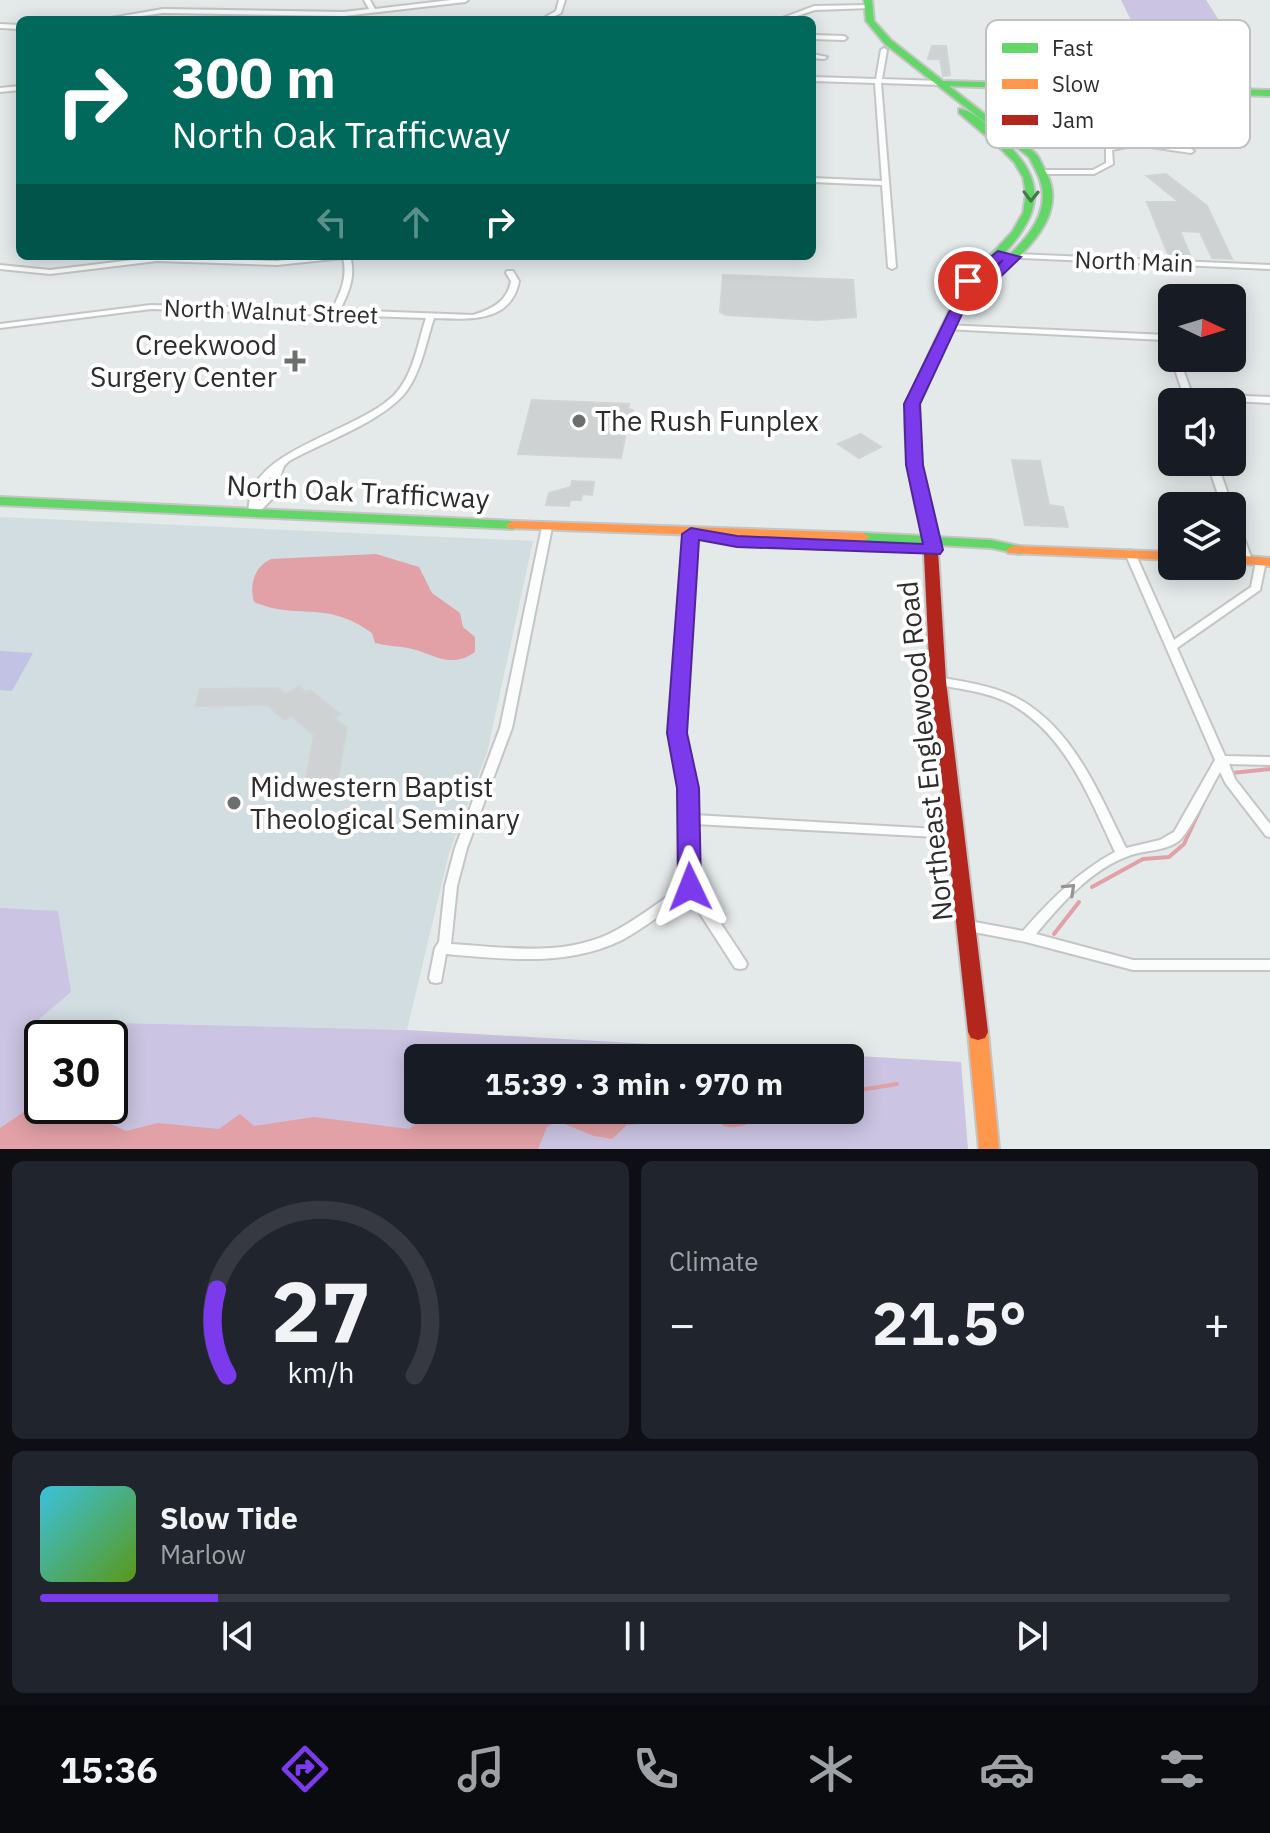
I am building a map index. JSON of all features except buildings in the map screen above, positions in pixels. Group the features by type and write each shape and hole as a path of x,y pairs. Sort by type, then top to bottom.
{"main road":[{"path":"868,3 870,33 884,50 958,95 986,117"},
{"path":"871,22 889,44 933,82 986,86"},
{"path":"933,82 986,84"},
{"name":"Northeast Englewood Road","path":"933,82 986,126"},
{"path":"958,95 979,86"},
{"path":"1250,92 1270,93"},
{"name":"Northeast Englewood Road","path":"956,312 957,296 963,288 1026,225 1032,206 1031,180 1021,159 1011,148"},
{"path":"1024,148 1044,172"},
{"name":"Northeast Englewood Road","path":"989,1149 969,926 938,681 933,545 915,465 912,404 946,327 956,312 1038,230 1050,200 1044,172"},
{"name":"North Oak Trafficway","path":"0,501 691,534 737,531 1019,550 1158,555"}],"street":[{"path":"163,11 166,0"},
{"path":"367,0 373,11"},
{"path":"328,16 465,0"},
{"path":"551,16 559,12 562,0"},
{"path":"791,16 814,8 868,3"},
{"path":"129,16 163,11 293,16"},
{"path":"816,37 844,38"},
{"path":"884,50 878,81 892,267"},
{"path":"816,56 824,57"},
{"path":"816,79 933,82"},
{"path":"1044,172 1100,171 1110,164 1108,149 1110,148"},
{"path":"1166,148 1191,151"},
{"path":"816,180 884,183"},
{"name":"North Main","path":"998,255 1270,267"},
{"path":"0,267 50,272 149,260"},
{"path":"187,260 277,263 306,260"},
{"path":"334,315 349,281 350,266 347,260"},
{"name":"North Walnut Street","path":"0,326 151,307 473,317 499,307 515,289 510,273"},
{"path":"253,513 267,499 280,465 303,450 369,419 399,396 409,381 430,318"},
{"path":"946,327 1158,337"},
{"path":"1246,400 1270,400"},
{"path":"547,527 506,728 461,848 451,886 445,944 447,949 544,953 579,950 617,936 690,887"},
{"path":"691,534 677,733 688,788 690,887 740,964"},
{"path":"1130,553 1230,781 1270,833"},
{"path":"1171,647 1256,588 1253,561"},
{"path":"938,681 1004,695 1054,730 1074,756 1122,853"},
{"path":"1221,760 1270,761"},
{"path":"1026,937 1076,882 1122,853 1169,843 1178,835 1221,760"},
{"path":"688,819 955,834"},
{"path":"969,926 1026,937 1133,965 1270,965"},
{"path":"436,978 441,948 445,944"}],"shaded area":[{"path":"1121,0 1206,0 1219,20 1131,20"},
{"name":"Midwestern Baptist Theological Seminary","path":"0,517 533,541 487,753 449,853 407,1030 128,1023 128,1020 0,1020"},
{"path":"376,554 419,567 432,593 460,613 463,627 475,637 475,652 458,660 442,659 408,648 375,643 372,633 340,616 285,610 254,602 254,577 260,567 271,559"},
{"path":"0,651 33,653 12,691 0,690"},
{"path":"0,908 58,911 71,992 38,1020 24,1020 24,1124 128,1124 128,1023 407,1030 649,1044 404,1044 404,1124 864,1124 864,1056 961,1062 968,1149 0,1149"},
{"path":"24,1112 24,1124 111,1124 126,1131 158,1123 219,1129 240,1114 254,1126 314,1117 409,1129 415,1124 552,1124 547,1127 538,1149 0,1149 0,1128"},
{"path":"564,1124 639,1124 627,1125 612,1139 594,1136"}],"waterway":[{"path":"1232,773 1270,769"},
{"path":"1092,887 1143,859 1169,857 1184,844 1206,797"},
{"path":"1054,934 1079,902"},
{"path":"864,1089 897,1084"},
{"path":"724,1124 740,1124"}],"traffic: fast":[{"path":"868,0 870,21 888,42 986,119"},
{"path":"945,83 986,84"},
{"path":"1250,92 1270,93"},
{"path":"962,111 986,131"},
{"path":"956,312 961,295 970,281 1016,233 1028,213 1031,194 1028,177 1006,148"},
{"path":"930,534 912,448 913,401 932,355 956,312 971,294 1027,243 1040,224 1047,204 1046,182 1033,156 1023,148"},
{"path":"0,501 513,525"},
{"path":"863,537 991,544 1019,550"}],"traffic: slow":[{"path":"513,525 863,537"},
{"path":"1013,550 1158,555"},
{"path":"1246,560 1270,562"},
{"path":"978,1032 989,1149"}],"traffic: jam":[{"path":"930,534 938,681 978,1032"},
{"path":"722,537 737,541 828,545"}],"place":[{"name":"Creekwood Surgery Center","path":"295,361"},
{"name":"The Rush Funplex","path":"579,421"},
{"name":"Midwestern Baptist Theological Seminary","path":"234,803"}],"route":[{"path":"690,887 688,788 677,733 691,534 713,534 737,541 934,550 915,465 912,404 946,327 956,312 982,284 1014,257 998,255 968,281"}]}
